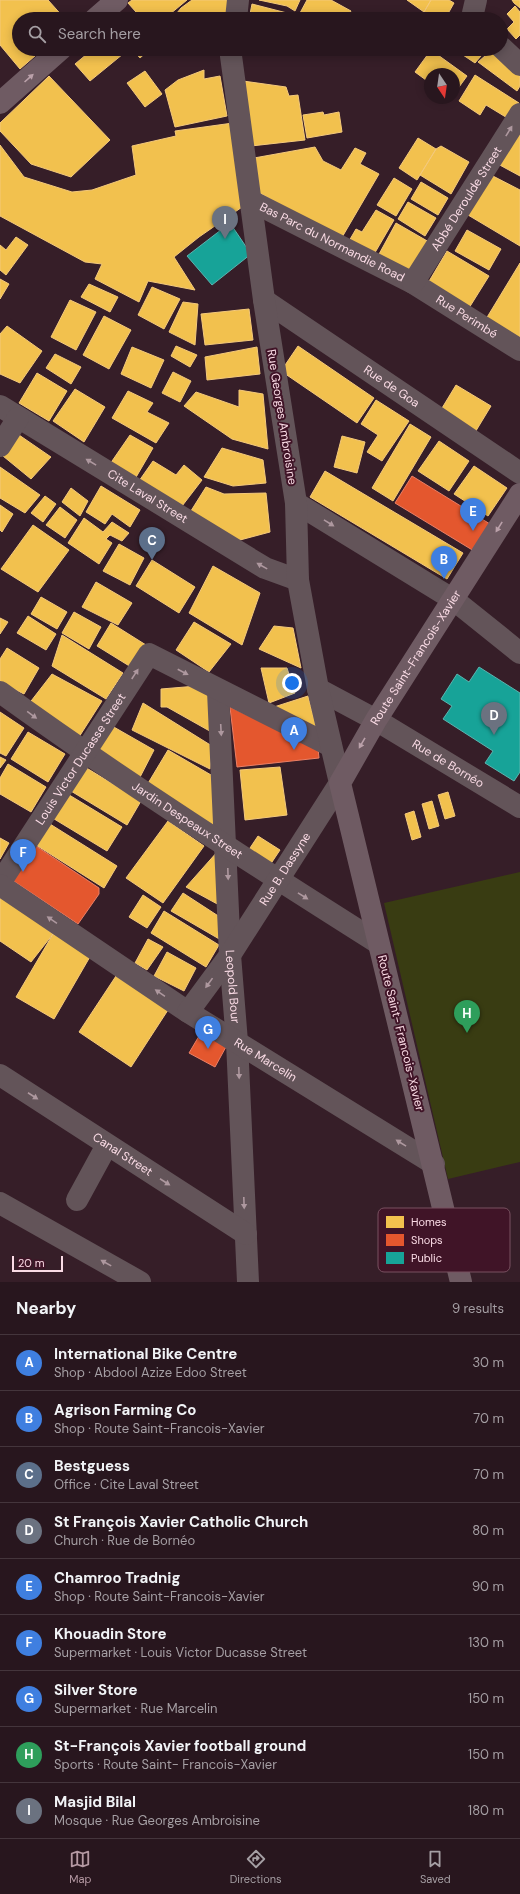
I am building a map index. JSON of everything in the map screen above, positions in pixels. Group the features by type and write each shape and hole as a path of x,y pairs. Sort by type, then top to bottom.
{"main road":[{"path":"103,12 117,0"},
{"path":"0,104 53,56"},
{"name":"Route Saint-Francois-Xavier","path":"340,783 376,720 454,600 520,494"},
{"name":"Route Saint- Francois-Xavier","path":"340,783 444,1208"},
{"name":"Route Saint- Francois-Xavier","path":"459,1272 461,1282"}],"street":[{"path":"237,12 238,0"},
{"path":"473,12 476,0"},
{"path":"508,54 520,65"},
{"name":"Rue Georges Ambroisine","path":"231,56 264,300 296,503 298,580 318,689 340,783"},
{"name":"Abbé Deroulde Street","path":"413,283 520,114"},
{"name":"Bas Parc du Normandie Road","path":"251,201 413,283"},
{"name":"Rue Perimbé","path":"413,283 520,350"},
{"name":"Rue de Goa","path":"264,300 520,473"},
{"name":"Cite Laval Street","path":"0,406 265,568 298,580"},
{"path":"0,446 18,418"},
{"path":"296,503 454,600 520,653"},
{"name":"Louis Victor Ducasse Street","path":"0,884 149,654 218,691"},
{"name":"Rue de Bornéo","path":"318,689 376,720 520,807"},
{"path":"218,691 331,746"},
{"name":"Leopold Bour","path":"218,691 227,847 230,954 237,1042 248,1282"},
{"name":"Jardin Despeaux Street","path":"0,692 84,753 278,880 378,943"},
{"name":"Rue B. Dassyne","path":"188,1012 230,954 340,783"},
{"name":"Rue Marcelin","path":"0,884 188,1012 434,1164"},
{"name":"Canal Street","path":"0,1075 246,1234"},
{"path":"77,1200 107,1145"},
{"path":"0,1204 140,1282"}],"green space":[{"path":"520,872 520,1162 448,1179 384,903"}],"building: Homes":[{"path":"0,0 48,0 59,12 12,12 12,56 35,56 20,69 0,45"},
{"path":"132,0 187,0 172,12 136,12 128,3"},
{"path":"192,0 228,0 227,12 178,12"},
{"path":"259,0 300,0 295,11 287,6"},
{"path":"307,0 331,0 351,11 350,12 301,12"},
{"path":"407,0 431,0 424,12"},
{"path":"431,0 449,0 454,3 449,12 424,12"},
{"path":"512,0 520,0 520,8 514,3"},
{"path":"252,4 283,12 250,12"},
{"path":"515,6 520,12 520,35 516,39 508,30 508,28 514,22 508,13"},
{"path":"85,56 121,56 90,81 75,64"},
{"path":"427,56 439,56 456,68 424,68 424,79 415,72"},
{"path":"464,56 481,56 475,63"},
{"path":"485,56 501,56 520,74 520,86 517,91 478,62"},
{"path":"204,70 204,79 220,76 227,116 175,127 165,90 178,80"},
{"path":"145,71 162,94 145,107 127,83"},
{"path":"460,71 467,76 460,86"},
{"path":"475,75 519,103 509,119 486,105 480,115 460,102"},
{"path":"49,76 110,140 71,177 31,164 0,131 0,123"},
{"path":"243,81 286,87 289,96 298,95 305,140 251,146"},
{"path":"323,112 324,115 339,112 342,132 307,138 303,115"},
{"path":"233,123 245,205 199,237 174,257 195,290 148,281 139,302 95,279 102,264 85,262 0,216 0,145 24,177 72,192 92,190 136,175 132,146 176,136 175,131"},
{"path":"520,132 520,176 496,163"},
{"path":"418,138 436,149 417,180 399,168"},
{"path":"441,146 469,162 451,194 420,175 436,149"},
{"path":"315,147 323,161 341,170 355,148 366,153 360,164 379,174 341,239 258,192 254,158"},
{"path":"489,174 520,190 520,246 463,212"},
{"path":"394,178 412,189 396,216 377,205"},
{"path":"421,182 448,198 438,215 411,199"},
{"path":"408,202 436,218 425,236 398,219"},
{"path":"376,210 394,220 373,256 349,241 356,229 362,232"},
{"path":"396,223 429,242 409,274 378,256"},
{"path":"467,230 501,249 489,270 455,251"},
{"path":"16,237 28,245 6,275 0,270 0,245 6,250"},
{"path":"447,251 489,276 469,308 428,283"},
{"path":"520,263 520,340 486,319"},
{"path":"0,279 9,284 0,299"},
{"path":"89,284 118,297 110,312 81,297"},
{"path":"152,287 180,299 164,329 138,315"},
{"path":"70,300 96,312 76,350 51,337"},
{"path":"183,302 198,304 195,345 169,332"},
{"path":"249,309 253,340 205,345 201,314"},
{"path":"104,316 131,330 109,369 83,355"},
{"path":"7,326 42,351 20,383 0,374 0,334"},
{"path":"176,346 197,355 190,367 171,356"},
{"path":"298,346 374,398 357,423 281,371"},
{"path":"132,347 164,360 151,388 121,374"},
{"path":"257,347 260,374 207,380 205,357"},
{"path":"55,354 81,367 71,384 46,368"},
{"path":"173,372 191,381 180,402 162,393"},
{"path":"37,373 67,391 49,421 19,403"},
{"path":"456,385 491,406 471,439 436,418"},
{"path":"75,389 105,407 84,442 53,421"},
{"path":"239,390 263,394 268,449 232,439 184,406 196,392 239,407"},
{"path":"128,391 153,403 147,412 169,423 156,443 112,418"},
{"path":"376,400 409,421 382,461 367,452 378,435 361,424"},
{"path":"410,424 431,437 393,501 372,488"},
{"path":"19,435 51,457 31,479 3,456"},
{"path":"130,435 153,448 135,479 110,464"},
{"path":"342,436 365,442 357,473 334,467"},
{"path":"439,441 469,461 449,491 418,471"},
{"path":"222,448 263,460 266,483 233,486 204,477"},
{"path":"153,461 176,475 184,465 202,480 179,510 139,481"},
{"path":"474,466 507,488 488,516 454,494"},
{"path":"0,467 40,495 25,513 0,498"},
{"path":"325,471 463,553 447,579 310,497"},
{"path":"101,486 140,510 130,527 112,514 105,524 86,512"},
{"path":"206,487 224,494 266,493 270,532 240,540 221,533 189,514"},
{"path":"71,488 88,501 80,516 62,502"},
{"path":"45,496 56,504 43,522 31,513"},
{"path":"0,505 13,514 2,532 0,530"},
{"path":"60,507 77,520 65,538 46,525"},
{"path":"84,518 103,532 112,522 129,533 122,541 110,535 106,539 112,543 99,564 68,543"},
{"path":"33,525 69,550 38,592 1,569"},
{"path":"119,544 144,558 130,585 103,571"},
{"path":"152,560 195,587 179,613 136,586"},
{"path":"213,566 260,593 242,645 189,613"},
{"path":"96,582 132,603 118,625 82,607"},
{"path":"41,597 67,612 57,629 31,614"},
{"path":"74,612 101,627 89,649 62,633"},
{"path":"28,616 56,634 46,650 17,633"},
{"path":"0,618 8,622 0,634"},
{"path":"194,622 231,644 209,672 176,650"},
{"path":"111,623 146,645 131,667 97,646"},
{"path":"274,626 293,628 301,668 259,649"},
{"path":"62,635 123,673 106,699 52,666"},
{"path":"7,648 39,668 24,694 0,682 0,659"},
{"path":"261,668 287,668 295,693 269,703"},
{"path":"52,674 102,701 79,737 28,705"},
{"path":"197,686 211,693 215,734 167,707 161,707 161,689"},
{"path":"308,696 317,730 274,707"},
{"path":"143,703 212,746 210,769 132,730"},
{"path":"0,712 24,728 6,756 0,753"},
{"path":"98,718 154,750 138,781 83,746"},
{"path":"28,732 65,754 48,782 11,759"},
{"path":"168,750 218,779 219,834 144,790"},
{"path":"0,757 6,760 0,768"},
{"path":"75,761 141,801 127,825 61,785"},
{"path":"8,764 46,787 31,812 0,794 0,778"},
{"path":"280,767 287,815 245,820 240,770"},
{"path":"56,787 122,827 107,851 41,811"},
{"path":"448,792 455,816 445,819 438,795"},
{"path":"432,801 439,826 429,829 422,804"},
{"path":"414,811 421,837 412,840 405,814"},
{"path":"42,819 117,866 104,888 28,840"},
{"path":"168,821 204,846 163,903 126,878"},
{"path":"258,836 280,850 268,868 246,854"},
{"path":"0,838 9,843 0,859"},
{"path":"218,851 221,906 186,887"},
{"path":"183,893 226,921 221,940 171,911"},
{"path":"0,895 53,934 31,962 0,941"},
{"path":"143,895 161,907 147,928 129,917"},
{"path":"164,911 219,945 206,967 151,933"},
{"path":"53,934 91,955 54,1019 16,997"},
{"path":"148,939 163,947 147,970 135,963"},
{"path":"167,952 196,968 184,991 154,976"},
{"path":"116,976 168,1010 131,1067 79,1032"}],"building: Shops":[{"path":"412,476 490,524 474,551 395,503"},
{"path":"230,707 318,748 319,758 237,767"},
{"path":"30,842 99,888 99,894 78,924 6,876"},
{"path":"202,1031 227,1045 215,1067 189,1053"}],"building: Public":[{"path":"230,223 251,254 212,285 187,256"},
{"path":"479,667 520,693 520,772 514,781 485,763 493,751 443,719 452,706 441,699 457,674 469,682"}],"place":[{"name":"Masjid Bilal","path":"225,239"},
{"name":"Chamroo Tradnig","path":"473,531"},
{"name":"Bestguess","path":"152,560"},
{"name":"Agrison Farming Co","path":"444,579"},
{"name":"St François Xavier Catholic Church","path":"494,735"},
{"name":"International Bike Centre","path":"294,750"},
{"name":"Khouadin Store","path":"23,872"},
{"name":"St-François Xavier football ground","path":"467,1033"},
{"name":"Silver Store","path":"208,1049"}]}
